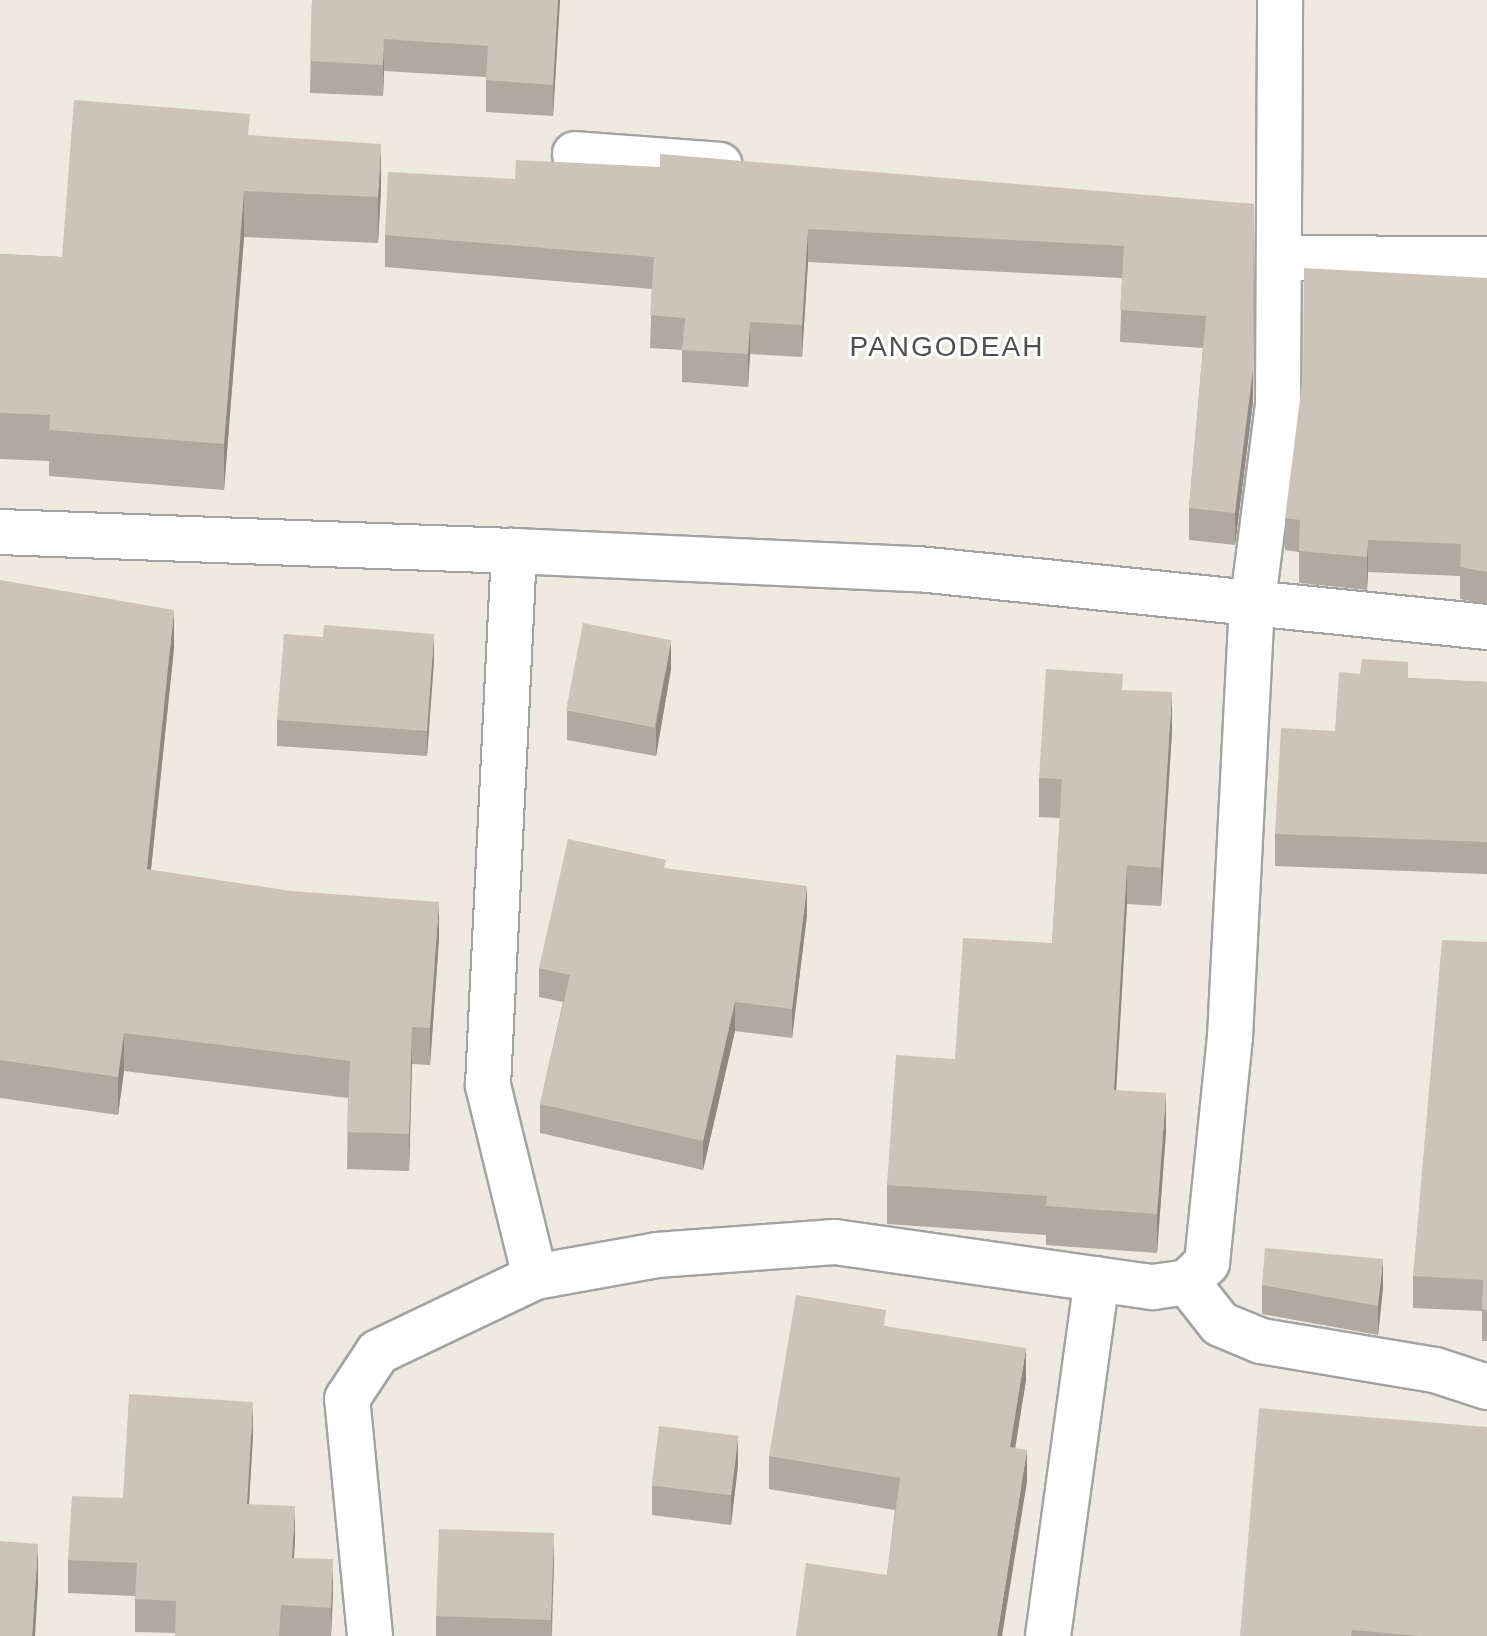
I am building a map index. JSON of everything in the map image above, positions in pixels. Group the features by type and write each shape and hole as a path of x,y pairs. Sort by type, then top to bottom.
{"street":[{"path":"370,1636 347,1399 378,1352 535,1277 657,1255 835,1242 1153,1287 1187,1282 1207,1263 1230,1037 1252,608 1278,404 1280,0"},
{"path":"575,154 763,168"},
{"path":"1230,208 1277,213"},
{"path":"1279,258 1487,259"},
{"path":"0,532 918,569 1252,608 1487,627"},
{"path":"514,551 488,1085 535,1277"},
{"path":"1048,1636 1097,1279"},
{"path":"1187,1282 1220,1324 1261,1341 1435,1370 1487,1387"}],"building":[{"path":"312,0 558,0 553,85 486,80 488,46 384,39 383,65 310,61"},
{"path":"74,100 250,114 248,135 381,144 378,197 244,191 224,444 49,430 50,415 0,413 0,254 62,257"},
{"path":"660,154 1254,204 1253,370 1235,513 1189,508 1206,316 1120,310 1124,246 808,229 802,325 750,322 748,354 682,350 685,318 650,315 654,257 385,235 388,172 515,179 516,160 660,167"},
{"path":"1304,268 1487,278 1487,572 1460,567 1461,544 1368,540 1367,557 1299,551 1300,520 1285,518 1303,375"},
{"path":"0,580 174,610 147,869 291,891 439,902 430,1028 412,1027 409,1134 347,1132 350,1061 124,1033 118,1077 0,1060"},
{"path":"583,623 671,640 654,728 566,710"},
{"path":"324,625 434,634 427,731 277,720 284,634 323,637"},
{"path":"1362,659 1408,662 1408,678 1487,682 1487,842 1275,834 1281,728 1335,731 1339,672 1360,674"},
{"path":"1046,669 1123,674 1122,690 1172,692 1161,868 1127,865 1114,1090 1166,1093 1157,1214 1046,1206 1047,1196 887,1185 896,1055 955,1059 963,938 1052,943 1062,779 1039,778"},
{"path":"568,839 666,860 664,868 807,886 792,1009 735,1002 703,1141 540,1104 570,975 539,968"},
{"path":"1442,940 1487,942 1487,1310 1482,1309 1483,1280 1413,1276"},
{"path":"1265,1248 1383,1259 1378,1306 1262,1285"},
{"path":"796,1295 886,1310 884,1326 1026,1348 1010,1447 1027,1450 997,1636 796,1636 806,1563 887,1575 900,1478 769,1456"},
{"path":"129,1394 253,1402 247,1504 295,1506 292,1558 333,1559 331,1608 281,1605 279,1636 175,1636 176,1601 135,1599 137,1563 68,1560 72,1496 123,1498"},
{"path":"1259,1408 1487,1427 1487,1636 1420,1636 1352,1630 1351,1636 1240,1636"},
{"path":"659,1426 738,1436 731,1495 652,1486"},
{"path":"439,1529 554,1533 551,1620 436,1616"},
{"path":"0,1541 38,1544 32,1636 0,1636"}],"district":[{"name":"PANGODEAH","path":"947,347"}]}
